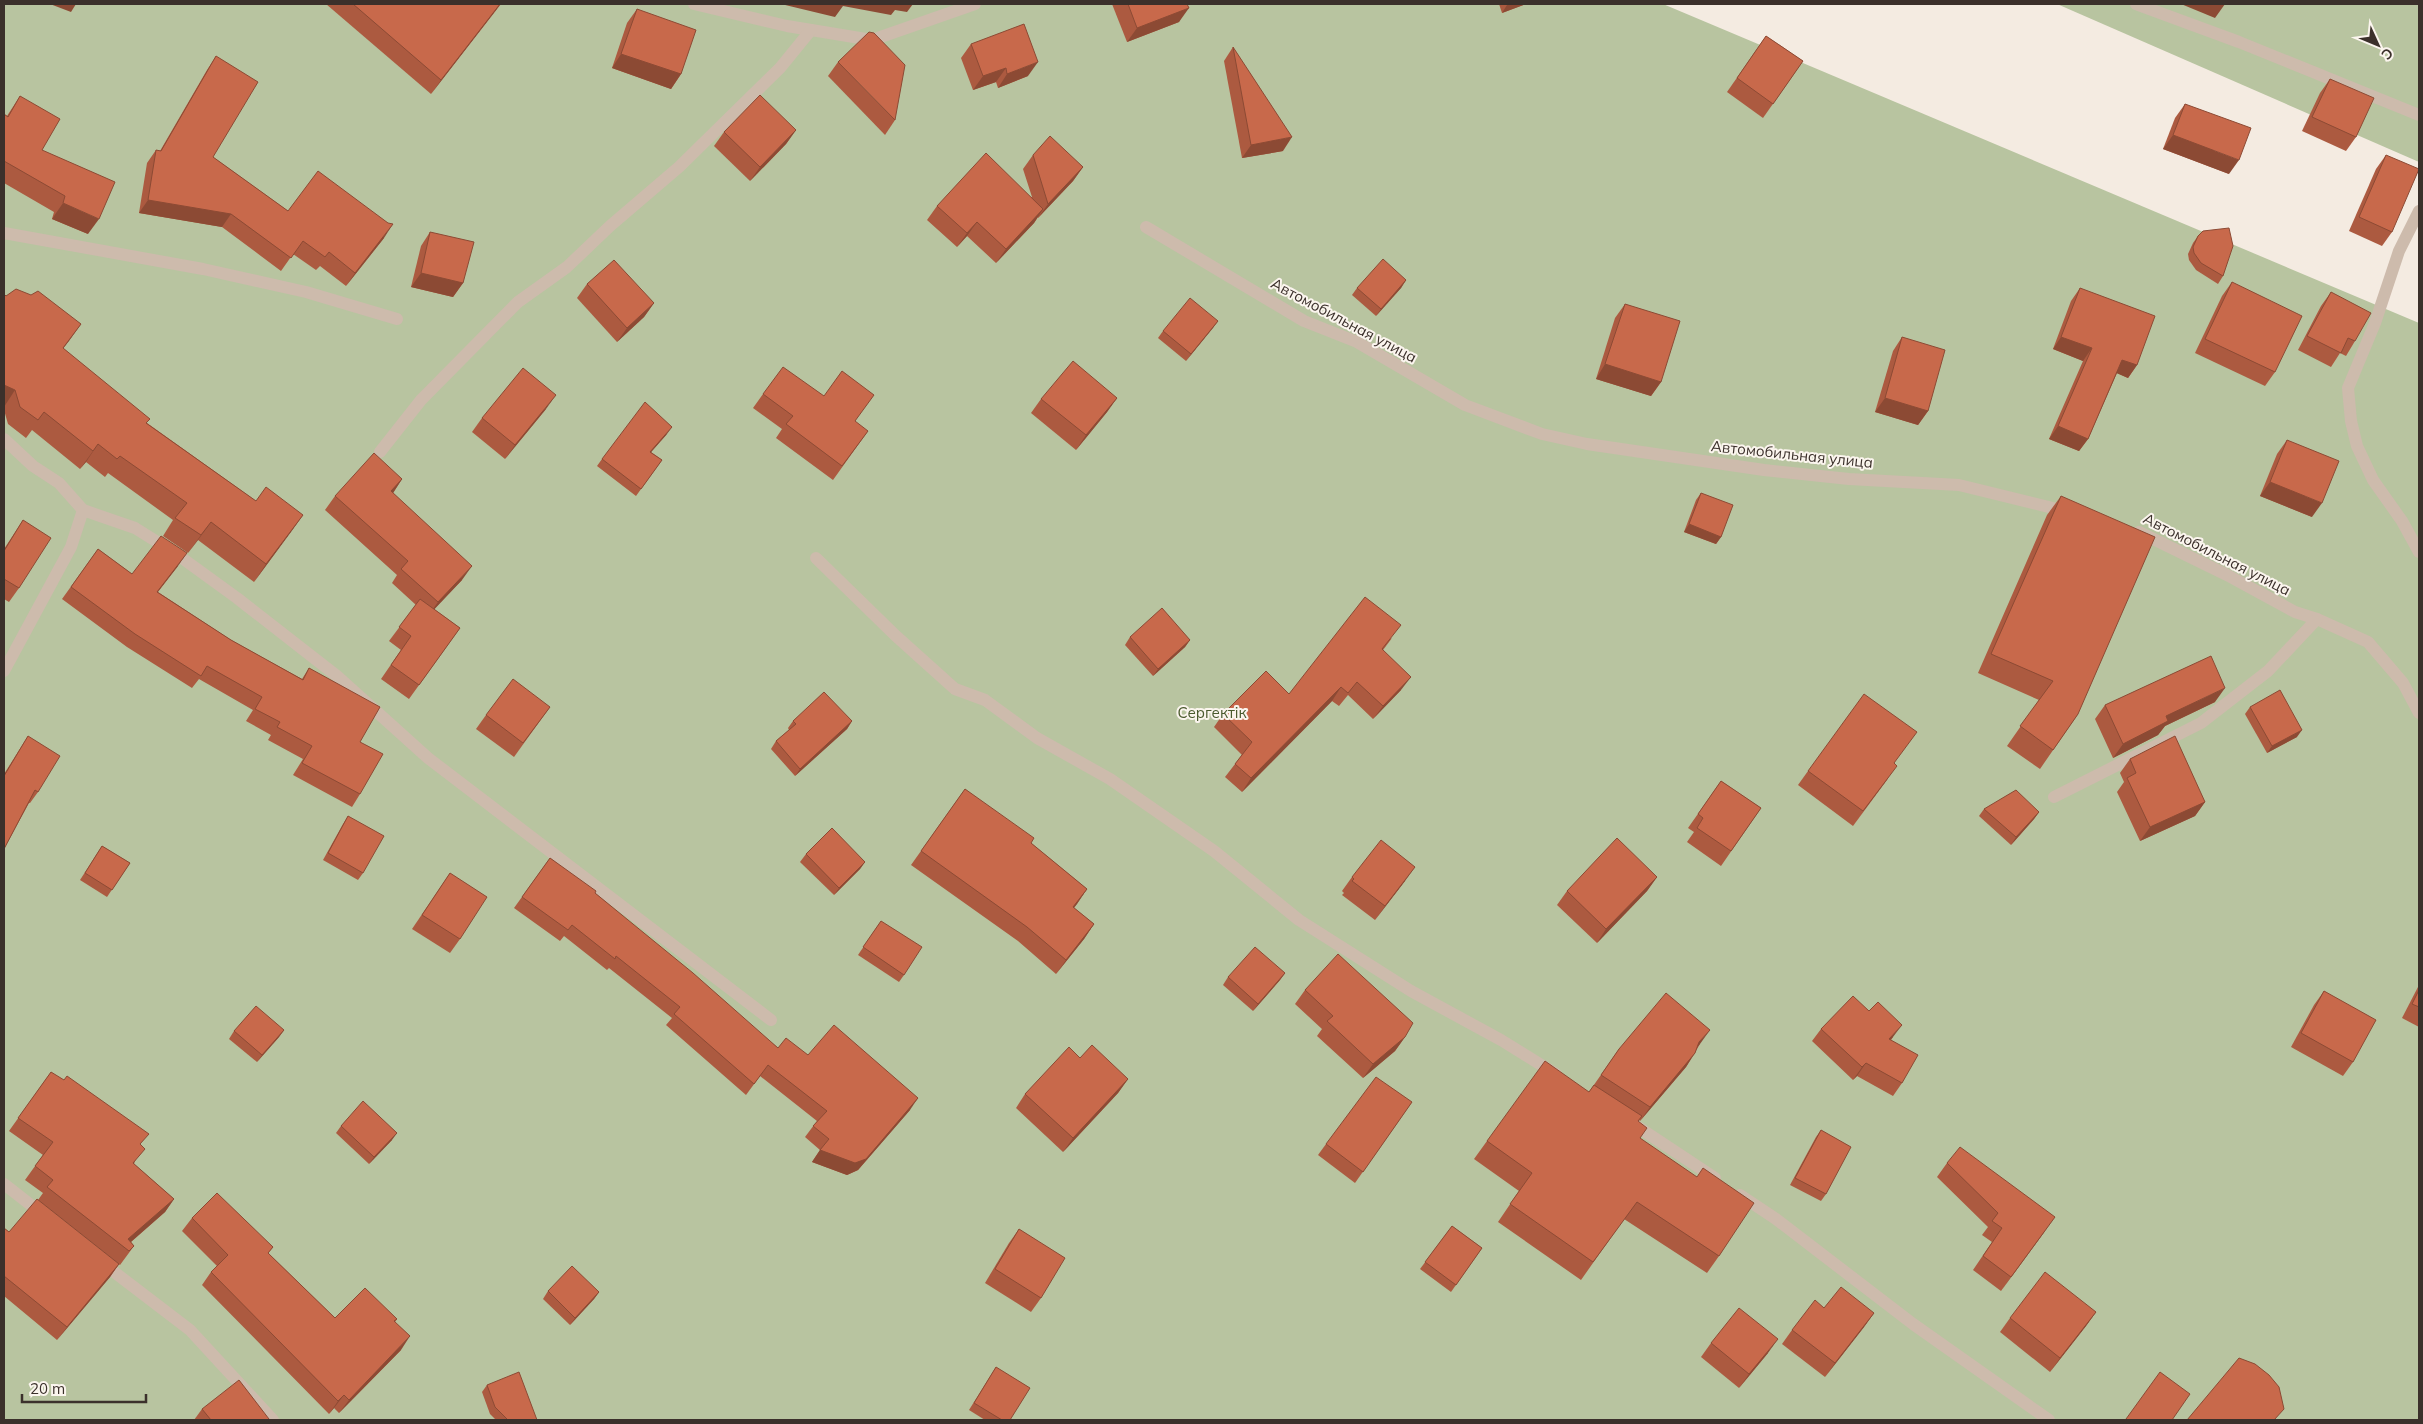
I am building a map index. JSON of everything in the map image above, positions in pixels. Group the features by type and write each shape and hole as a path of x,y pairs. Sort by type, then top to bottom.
{"street":[{"path":"694,4 810,30 872,40 975,4"},
{"path":"2136,4 2239,42 2419,115"},
{"path":"380,452 421,400 518,302 567,267 610,226 679,167 780,68 810,30"},
{"path":"2419,211 2399,251 2375,324 2348,388 2351,421 2358,446 2373,480 2402,521 2419,552"},
{"name":"Автомобильная улица","path":"1146,227 1304,321 1357,342 1465,404 1542,434 1588,444 1764,470 1849,479 1959,485 2080,515"},
{"path":"4,233 203,268 306,292 397,319"},
{"path":"4,438 33,466 59,484 83,510 135,528 175,553 237,598 337,676 428,758 771,1020"},
{"path":"4,671 71,548 83,510"},
{"name":"Автомобильная улица","path":"2127,527 2227,575 2295,612 2317,619 2368,642 2403,683 2419,713"},
{"path":"816,558 896,636 955,689 985,700 1037,738 1110,779 1214,851 1299,920 1411,991 1501,1040 1566,1081"},
{"path":"2054,797 2201,723 2268,671 2317,619"},
{"path":"1622,1117 1776,1219 1913,1324 2049,1420"},
{"path":"4,1184 56,1226"},
{"path":"94,1256 190,1330 273,1420"}],"green space":[{"name":"Сергектік","path":"4,4 1663,4 2419,323 2419,1420 4,1420"},
{"path":"2057,4 2419,4 2419,162"}],"building":[{"path":"353,4 500,4 441,80"},
{"path":"1128,4 1187,4 1189,8 1137,28"},
{"path":"637,9 696,30 681,74 621,54"},
{"path":"1024,24 1038,62 1007,74 1006,68 983,76 971,44"},
{"path":"869,32 874,33 905,65 895,120 838,62"},
{"path":"1766,36 1803,61 1773,104 1737,78"},
{"path":"1233,47 1292,137 1251,145"},
{"path":"216,56 258,82 213,157 288,211 318,171 388,223 393,224 355,273 329,252 325,257 303,241 291,258 231,214 148,200 156,150 161,151"},
{"path":"2330,79 2374,98 2356,137 2312,117"},
{"path":"760,95 796,130 760,167 724,132"},
{"path":"20,96 60,119 42,150 115,182 99,219 63,203 65,196 4,161 4,114 8,117"},
{"path":"2185,104 2251,128 2239,160 2173,135"},
{"path":"1050,136 1083,167 1048,204 1033,155"},
{"path":"986,153 1043,209 1006,249 977,222 967,233 937,206"},
{"path":"2386,155 2419,169 2392,232 2359,217"},
{"path":"2229,228 2233,246 2223,276 2201,263 2194,253 2193,247 2198,236 2203,231"},
{"path":"430,232 474,242 463,283 421,273"},
{"path":"1383,259 1406,280 1381,309 1357,288"},
{"path":"614,260 654,303 627,328 587,284"},
{"path":"2232,282 2302,316 2275,372 2205,339"},
{"path":"2080,288 2155,316 2137,365 2122,360 2088,439 2058,426 2092,348 2061,337"},
{"path":"16,289 31,295 38,291 81,324 63,348 150,419 146,423 256,501 266,487 303,515 266,564 211,522 201,535 175,518 187,503 120,456 117,459 98,444 93,451 44,412 38,420 20,407 15,390 4,385 4,294 6,296"},
{"path":"2331,292 2371,313 2355,341 2348,338 2341,353 2307,336"},
{"path":"1190,298 1218,321 1191,354 1163,331"},
{"path":"1625,304 1680,321 1661,382 1605,364"},
{"path":"1902,337 1945,350 1928,411 1885,398"},
{"path":"1073,361 1117,398 1086,435 1041,399"},
{"path":"783,367 824,396 842,371 874,395 855,421 868,431 842,466 786,424 793,416 763,394"},
{"path":"523,368 556,395 515,445 482,418"},
{"path":"645,402 672,427 650,452 662,460 641,489 602,459"},
{"path":"2287,440 2339,461 2322,503 2270,482"},
{"path":"374,453 402,479 391,491 472,566 438,602 401,569 408,561 335,496"},
{"path":"1701,493 1733,505 1721,537 1689,524"},
{"path":"2061,496 2155,537 2078,714 2053,750 2020,726 2053,681 1991,654"},
{"path":"23,520 51,538 19,588 4,579 4,551"},
{"path":"161,536 187,553 157,592 231,640 303,680 309,668 380,707 360,742 383,754 360,794 302,763 312,746 277,727 280,722 255,709 262,697 207,666 201,676 135,634 71,587 98,549 132,574"},
{"path":"1365,597 1401,625 1382,649 1411,677 1383,706 1357,682 1348,693 1341,687 1251,778 1235,764 1252,742 1223,714 1266,671 1289,694"},
{"path":"420,599 460,628 419,685 391,665 411,636 399,627"},
{"path":"1162,608 1190,640 1158,669 1130,637"},
{"path":"2211,656 2225,688 2166,716 2168,721 2123,744 2105,705"},
{"path":"513,679 550,707 523,743 486,715"},
{"path":"2280,690 2302,730 2272,746 2250,707"},
{"path":"824,692 852,721 800,769 776,741 796,724 793,721"},
{"path":"1864,694 1917,732 1894,763 1897,766 1863,811 1808,771"},
{"path":"28,736 60,756 38,792 35,790 4,849 4,776"},
{"path":"2175,736 2205,802 2150,827 2127,778 2136,773 2130,759"},
{"path":"1721,781 1761,808 1731,851 1697,828 1703,818 1698,814"},
{"path":"965,789 1034,838 1031,843 1087,889 1073,907 1094,924 1066,960 1027,927 921,851"},
{"path":"2016,790 2039,812 2016,837 1984,809"},
{"path":"348,816 384,836 363,873 328,853"},
{"path":"832,828 865,862 839,888 806,854"},
{"path":"1617,838 1657,877 1606,929 1567,891"},
{"path":"1381,840 1415,867 1385,906 1352,881 1354,879 1352,877"},
{"path":"102,846 130,863 112,890 85,873"},
{"path":"550,858 596,891 595,893 693,973 778,1048 786,1038 808,1055 834,1025 918,1098 866,1159 855,1163 820,1150 829,1139 813,1126 827,1111 768,1065 754,1084 674,1014 680,1007 616,956 615,959 572,925 568,930 522,897"},
{"path":"450,873 487,897 460,939 422,915"},
{"path":"881,921 922,947 904,975 863,947"},
{"path":"1255,947 1285,973 1258,1004 1228,977"},
{"path":"1338,954 1413,1023 1405,1037 1373,1064 1327,1021 1333,1016 1305,990"},
{"path":"2419,990 2419,1007 2412,1004"},
{"path":"2324,991 2376,1020 2353,1062 2301,1033"},
{"path":"1666,993 1710,1030 1699,1042 1695,1053 1650,1107 1601,1075 1619,1049"},
{"path":"1853,996 1869,1011 1878,1002 1902,1025 1889,1039 1918,1055 1902,1083 1866,1063 1862,1067 1821,1029"},
{"path":"256,1006 284,1030 262,1055 234,1031"},
{"path":"1092,1045 1128,1079 1073,1138 1025,1094 1069,1047 1080,1058"},
{"path":"1545,1061 1589,1092 1594,1085 1642,1116 1638,1121 1647,1128 1640,1138 1697,1177 1703,1168 1754,1203 1719,1256 1637,1202 1593,1262 1510,1204 1532,1173 1487,1141"},
{"path":"51,1072 64,1080 67,1076 149,1134 140,1144 145,1149 133,1163 174,1199 128,1239 134,1246 129,1251 47,1187 53,1180 35,1166 53,1142 18,1118"},
{"path":"1376,1077 1412,1102 1363,1172 1326,1144"},
{"path":"363,1101 397,1133 374,1157 341,1126"},
{"path":"1821,1130 1851,1147 1826,1194 1795,1178"},
{"path":"1960,1147 2055,1217 2011,1277 1983,1256 2002,1228 1992,1221 1998,1213 1947,1163"},
{"path":"217,1193 273,1247 268,1253 335,1318 365,1288 397,1319 394,1321 410,1336 349,1400 344,1395 338,1401 211,1272 228,1255 192,1218"},
{"path":"37,1199 119,1264 67,1327 4,1276 4,1228 9,1232"},
{"path":"1452,1226 1482,1248 1456,1285 1425,1262"},
{"path":"1019,1229 1065,1258 1041,1298 995,1269"},
{"path":"572,1266 599,1292 575,1318 548,1291"},
{"path":"2045,1272 2096,1312 2060,1358 2010,1318"},
{"path":"1841,1287 1874,1313 1835,1363 1792,1330 1815,1300 1824,1308"},
{"path":"1739,1308 1778,1339 1749,1374 1711,1343"},
{"path":"2239,1358 2255,1364 2269,1375 2279,1387 2284,1409 2274,1420 2187,1420"},
{"path":"996,1367 1030,1388 1010,1420 1002,1420 974,1403"},
{"path":"519,1372 537,1420 508,1420 495,1407 487,1385"},
{"path":"2160,1372 2190,1394 2172,1420 2126,1419"},
{"path":"239,1380 269,1419 211,1420 202,1409"}]}
